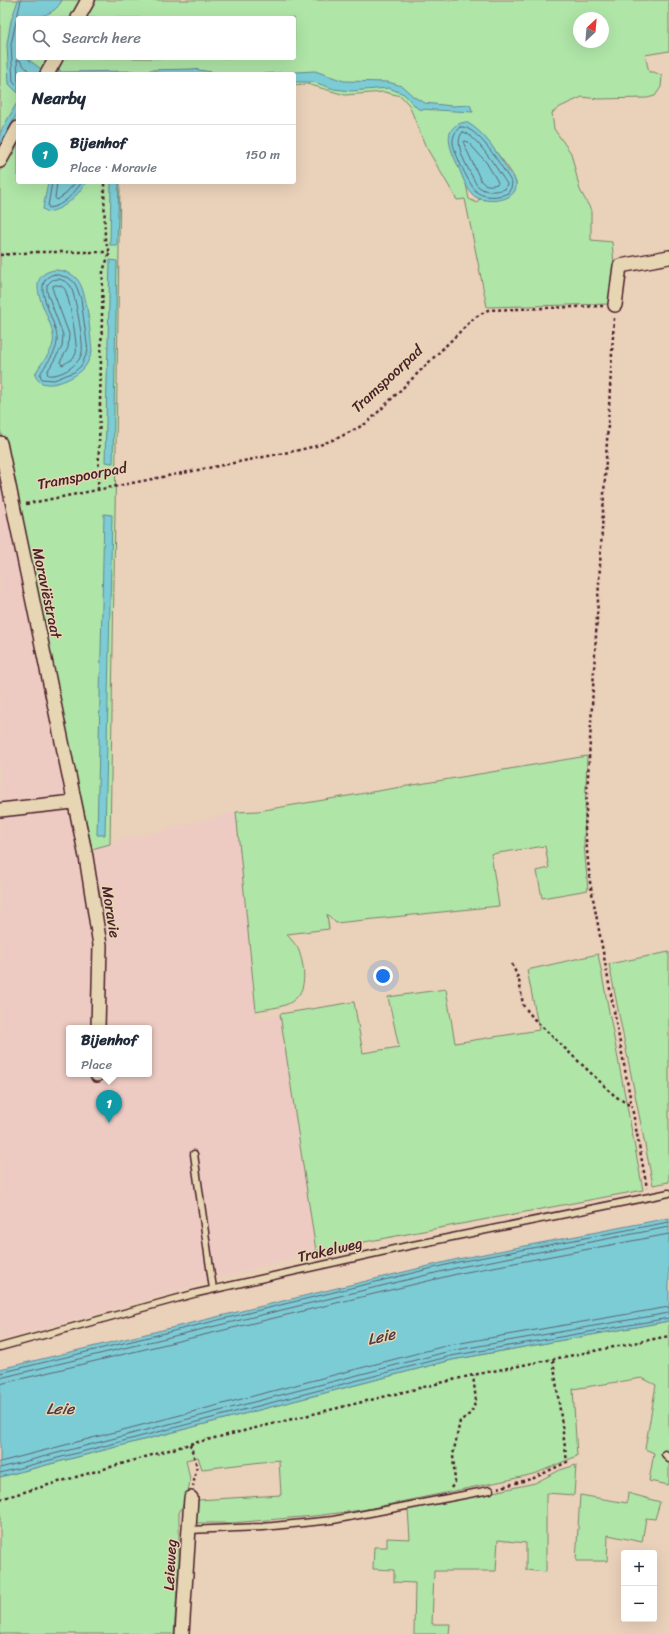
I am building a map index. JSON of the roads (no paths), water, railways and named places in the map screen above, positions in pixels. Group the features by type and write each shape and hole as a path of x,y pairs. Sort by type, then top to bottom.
{"street":[{"path":"79,16 88,0"},
{"path":"48,72 55,60"},
{"path":"0,162 16,132"},
{"path":"615,305 620,266 669,257"},
{"name":"Moraviëstraat","path":"0,443 63,750"},
{"name":"Moravie","path":"63,750 86,857 100,945 98,1025"},
{"path":"0,810 73,802"},
{"name":"Leieweg","path":"182,1634 191,1498"}],"lane":[{"path":"194,1154 213,1289"},
{"name":"Trakelweg","path":"0,1347 213,1289 408,1246 669,1193"},
{"path":"188,1530 263,1527 333,1520 490,1490"}],"water":[{"path":"18,0 62,0 59,6 49,13 40,16 16,16 16,60 29,60 41,69 39,72 16,72 16,91 9,84 7,44 11,21"},
{"path":"193,69 212,72 148,72 150,70"},
{"path":"133,71 136,72 61,72"},
{"path":"315,71 344,81 388,82 402,86 414,97 425,103 452,106 470,105 473,112 418,109 404,94 389,88 351,91 334,89 314,82 296,82 296,72"},
{"path":"16,105 16,116 0,146 0,133"},
{"path":"466,122 485,137 514,178 516,188 514,193 510,196 500,200 484,200 472,194 467,188 452,153 449,140 452,128 458,124"},
{"path":"48,184 85,184 66,205 48,212 43,209"},
{"path":"111,184 119,184 117,245 110,245"},
{"path":"110,260 117,261 113,463 105,462"},
{"path":"54,270 63,271 72,275 81,285 88,314 92,351 87,364 80,372 66,380 51,384 38,381 35,375 50,352 53,343 53,334 50,323 38,291 39,282 43,275"},
{"path":"104,514 112,515 105,835 97,835"},
{"name":"Leie","path":"669,1218 669,1321 452,1360 0,1477 0,1369 458,1259"}],"place":[{"name":"Bijenhof","path":"109,1123"}]}
